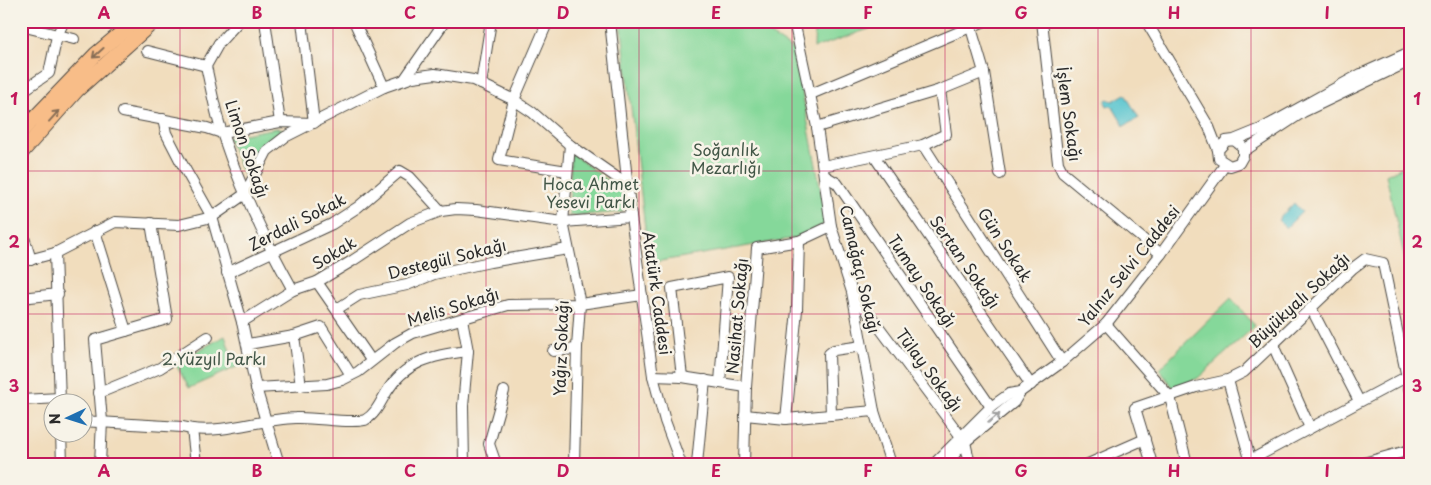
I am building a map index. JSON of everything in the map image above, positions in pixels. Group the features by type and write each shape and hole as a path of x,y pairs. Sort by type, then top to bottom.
{"highway":[{"path":"21,130 96,54 135,21"},
{"path":"21,153 77,90 154,21"}],"street":[{"path":"21,92 49,73 57,36 64,21"},
{"path":"147,51 206,66 219,43 239,21"},
{"path":"265,21 280,122"},
{"path":"302,21 314,123"},
{"path":"354,21 384,87"},
{"path":"404,80 444,21"},
{"path":"480,84 491,21"},
{"path":"548,21 514,100 499,160 567,171"},
{"name":"Atatürk Caddesi","path":"611,21 631,217 653,376 665,421 681,464"},
{"name":"Camağaçı Sokağı","path":"794,21 811,94 832,226 839,255 852,292 874,411 890,464"},
{"path":"811,94 985,21"},
{"name":"İşlem Sokağı","path":"1042,21 1058,163 1063,173 1161,254"},
{"path":"1146,21 1208,127 1218,150 1219,159 1226,165"},
{"path":"21,26 74,39"},
{"path":"971,28 984,72 1000,174"},
{"path":"1218,150 1230,140 1261,129 1361,74 1410,52"},
{"path":"1208,127 1240,144 1244,151 1303,112 1410,60"},
{"name":"Limon Sokağı","path":"206,66 222,132 245,194 272,253 293,290"},
{"path":"817,127 940,90 984,72"},
{"path":"21,228 26,261 55,253 95,231 122,221 179,225 212,217 245,194 267,151 285,137 384,87 404,80 435,74 456,76 480,84 514,100 532,112 570,145 629,186"},
{"path":"824,171 874,156 923,145 946,134 940,90"},
{"path":"122,112 222,132 280,122 314,123"},
{"path":"163,119 166,133 212,217 248,344 256,388 279,464"},
{"name":"Yağız Sokağı","path":"570,145 563,222 580,304 576,349 574,464"},
{"name":"Gün Sokak","path":"923,145 1062,362"},
{"name":"Yalnız Selvi Caddesi","path":"934,464 962,439 991,407 1009,394 1020,392 1031,385 1062,362 1106,324 1161,254 1226,165 1238,163 1244,151"},
{"name":"Sertan Sokağı","path":"874,156 1031,385"},
{"name":"Zerdali Sokak","path":"227,273 332,224 358,207 400,171 403,171 441,212"},
{"name":"Tumay Sokağı","path":"824,171 837,183 991,407"},
{"name":"Sokak","path":"242,322 293,290 317,282 410,223 441,212 456,209 476,210 563,222 631,217"},
{"path":"100,464 102,421 95,340 167,319 151,224"},
{"name":"Nasihat Sokağı","path":"744,464 746,387 758,248 799,241 832,226"},
{"path":"95,231 126,331"},
{"path":"786,419 797,310 799,241"},
{"name":"Destegül Sokağı","path":"337,310 359,295 407,285 434,274 490,262 568,249"},
{"path":"55,253 58,294 60,392"},
{"name":"Büyükyalı Sokağı","path":"1145,439 1135,408 1196,387 1228,380 1244,372 1353,268 1365,259 1383,263 1410,392"},
{"path":"682,377 672,288 728,277 720,382"},
{"path":"317,282 371,360"},
{"name":"Tülay Sokağı","path":"852,292 962,439"},
{"path":"21,298 58,294"},
{"name":"Melis Sokağı","path":"256,388 327,384 351,376 371,360 413,333 508,305 580,304 642,296"},
{"path":"1311,308 1359,401"},
{"path":"462,319 468,351 463,406 464,464"},
{"path":"1106,324 1170,397 1187,464"},
{"path":"248,344 294,336 321,327 351,376"},
{"path":"294,336 301,386"},
{"path":"99,393 160,368 208,337"},
{"path":"1273,345 1310,428"},
{"path":"831,415 829,354 834,350 862,346"},
{"path":"553,352 576,349"},
{"path":"92,421 212,431 267,420 326,418 366,420 375,412 391,385 414,363 432,356 468,351"},
{"path":"653,376 682,377 746,387"},
{"path":"1228,380 1247,462 1406,377"},
{"path":"697,464 705,380"},
{"path":"496,464 489,444 504,391"},
{"name":"Yalnız Selvi Caddesi","path":"946,464 962,439 1014,402 1020,392"},
{"path":"21,400 42,400"},
{"path":"746,415 786,419 874,411"},
{"path":"192,430 196,464"},
{"path":"962,439 970,464"},
{"path":"1092,463 1145,439 1152,464"},
{"path":"61,442 62,464"},
{"path":"1360,464 1379,461 1410,450"}],"green space":[{"name":"Soğanlık Mezarlığı","path":"621,21 748,21 794,50 827,223 796,238 649,263"},
{"path":"815,21 879,21 880,25 814,48"},
{"path":"276,128 284,129 264,144 243,175 228,137"},
{"name":"Hoca Ahmet Yesevi Parkı","path":"571,153 622,191 623,212 569,216"},
{"path":"1410,163 1410,282 1386,175"},
{"path":"1231,298 1255,326 1198,378 1174,389 1159,369"},
{"name":"2.Yüzyıl Parkı","path":"225,336 231,354 241,357 243,364 189,388 175,363"}],"water":[{"path":"1125,94 1139,118 1124,126 1112,106 1107,106 1105,102 1107,99 1113,101"},
{"path":"1294,203 1302,212 1286,228 1278,220"}]}
